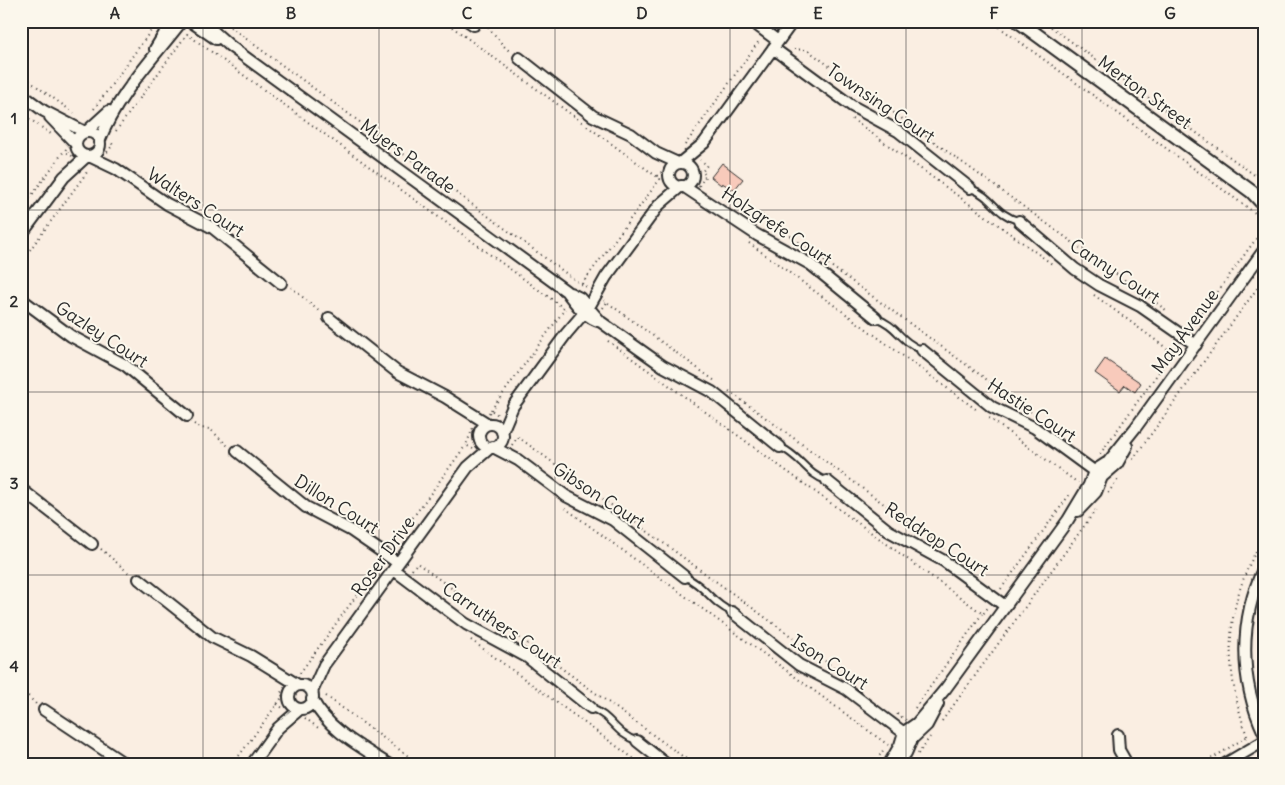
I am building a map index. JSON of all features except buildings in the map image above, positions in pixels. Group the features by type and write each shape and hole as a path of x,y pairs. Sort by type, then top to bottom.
{"street":[{"path":"150,59 172,21"},
{"path":"21,94 44,111 78,153 96,153 101,148 104,128 118,103 150,59 182,21"},
{"name":"Myers Parade","path":"190,21 199,29 230,46"},
{"name":"Myers Parade","path":"202,21 230,46 566,292 575,294 584,307 601,322 663,366 712,392 780,447"},
{"name":"Townsing Court","path":"751,21 766,32 785,57 852,106 898,131 970,188"},
{"path":"659,205 682,186 689,183 695,156 793,21"},
{"name":"Merton Street","path":"1018,21 1258,195 1259,209"},
{"path":"519,58 593,116 630,134 656,153 688,165 692,174"},
{"path":"21,235 64,177 78,153 78,137 98,124 118,103"},
{"name":"Walters Court","path":"44,111 85,132 93,133 101,148 116,168"},
{"name":"Walters Court","path":"78,153 116,168 167,204 205,223 281,283"},
{"path":"656,153 675,185 682,186"},
{"path":"466,412 482,444 491,448 499,444 513,406 659,205 672,167 695,156"},
{"name":"Holzgrefe Court","path":"692,174 707,200"},
{"name":"Holzgrefe Court","path":"682,186 707,200 745,227 810,264 876,318"},
{"name":"Canny Court","path":"1019,221 1075,269 1100,285 1140,306 1196,345"},
{"name":"May Avenue","path":"888,764 900,745 904,732 917,723 946,688 1068,520 1090,485 1095,472 1108,462 1136,427 1263,253"},
{"name":"Gazley Court","path":"21,299 71,336 125,365 188,416"},
{"path":"329,318 397,372 445,397 466,412 488,424 498,426 502,435"},
{"name":"Hastie Court","path":"922,350 992,406 1035,428 1095,472"},
{"path":"479,437 481,428 513,406"},
{"name":"Gibson Court","path":"502,435 518,460"},
{"name":"Roser Drive","path":"468,467 479,437"},
{"name":"Gibson Court","path":"491,448 518,460 566,496 623,527 685,577"},
{"name":"Roser Drive","path":"314,680 293,684 289,698 292,705 301,707 314,680 324,665 468,467 491,448"},
{"name":"Dillon Court","path":"237,450 306,507 350,530 396,567"},
{"name":"Reddrop Court","path":"827,481 889,531 944,561 1006,606"},
{"path":"21,489 92,544"},
{"name":"Carruthers Court","path":"396,567 466,624 527,657 591,708"},
{"path":"1264,567 1249,611 1244,655 1250,694 1264,733"},
{"path":"140,579 212,637 251,656 293,684 306,686 301,707 278,728 252,764"},
{"name":"Ison Court","path":"732,612 799,665 846,689 912,738"},
{"name":"May Avenue","path":"897,764 906,753 912,738 927,725 946,688"},
{"path":"301,707 328,720 351,739 388,764"},
{"path":"44,710 125,764"},
{"path":"1118,735 1119,750 1127,764"},
{"path":"637,741 666,764"},
{"path":"1225,764 1264,741"}],"lane":[{"path":"970,188 984,193 1005,217 1019,221"},
{"path":"876,318 892,325 906,343 922,350"},
{"path":"780,447 798,458 815,477 827,481"},
{"path":"685,577 700,584 716,604 732,612"},
{"path":"591,708 606,715 626,738 637,741"}],"path":[{"path":"94,109 158,21"},
{"path":"444,21 660,179 582,284"},
{"path":"991,21 1259,209"},
{"path":"1043,21 1264,182"},
{"path":"471,23 484,24 494,33 503,47 519,58"},
{"path":"698,187 706,174 702,172 707,164 682,148 766,32"},
{"path":"101,148 112,146 110,139 187,34 565,309"},
{"path":"785,57 790,50 806,48 1167,311"},
{"path":"21,75 80,118 74,126"},
{"path":"21,113 66,139 67,146 78,153 89,168 21,262"},
{"path":"852,118 1053,265"},
{"path":"104,128 114,134"},
{"path":"21,210 78,153"},
{"path":"656,176 669,173"},
{"path":"655,185 665,191"},
{"path":"745,227 757,212 1040,418"},
{"path":"1095,472 1173,352 1264,228"},
{"path":"744,240 1078,483"},
{"path":"1128,465 1264,279"},
{"path":"281,283 294,288 319,312 329,318"},
{"path":"1093,294 1173,352"},
{"path":"188,416 200,428 210,430 224,443 237,450"},
{"path":"1105,497 1122,473"},
{"path":"1001,589 1073,491"},
{"path":"940,723 1099,505"},
{"path":"92,544 110,555 128,574 140,579"},
{"path":"912,712 983,614"},
{"path":"1264,616 1260,638 1260,668 1264,686"},
{"path":"301,707 293,684 296,673 307,674 322,687 323,693 326,696 419,764"},
{"path":"21,689 44,710"},
{"path":"234,764 301,707 326,696"},
{"path":"917,756 934,731"},
{"path":"874,764 888,744"}]}
